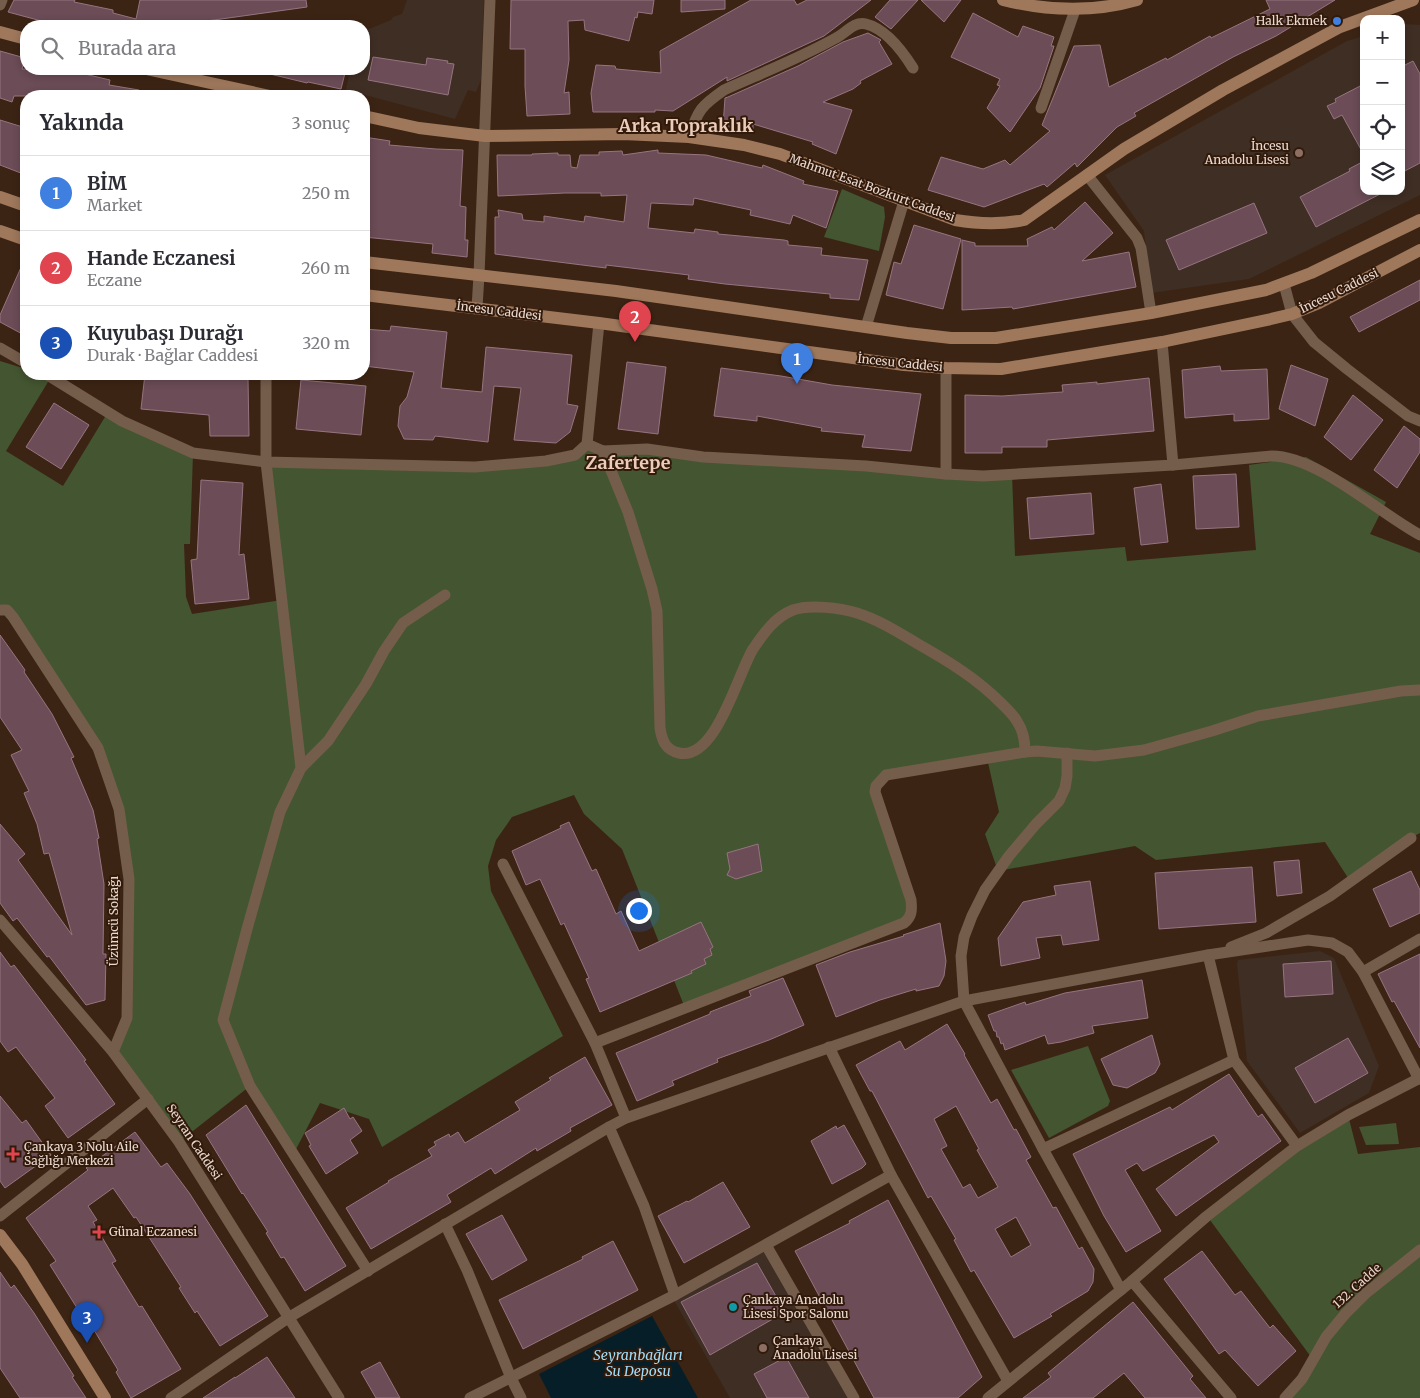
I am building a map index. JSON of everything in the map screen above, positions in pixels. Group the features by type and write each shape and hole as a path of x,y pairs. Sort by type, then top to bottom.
{"main road":[{"path":"1003,0 1031,6 1075,10 1107,7 1137,0"},
{"name":"Mahmut Esat Bozkurt Caddesi","path":"370,117 419,128 485,136 623,134 689,137 744,145 780,154 955,220 978,224 1010,223 1024,220 1124,149 1223,90 1340,27 1413,0"},
{"path":"1413,0 1420,3"},
{"path":"0,32 20,37"},
{"path":"174,75 242,90"},
{"path":"0,197 20,204"},
{"path":"370,263 616,291 908,334 951,338 996,338 1151,313 1266,290 1284,284 1420,220"},
{"path":"0,231 20,238"},
{"name":"İncesu Caddesi","path":"370,296 599,323 894,364 946,368 1001,369 1162,342 1292,314 1319,303 1420,250"},
{"path":"0,1235 22,1264 104,1398"}],"street":[{"path":"0,5 2,0"},
{"path":"477,308 490,0"},
{"path":"1041,108 1075,10"},
{"path":"689,137 700,108 712,98 724,90 832,40 857,24 867,24 884,34 902,50 912,68"},
{"path":"1087,176 1137,238 1141,248 1151,313"},
{"path":"866,327 904,201"},
{"path":"1284,284 1292,314 1314,342 1408,416 1420,421"},
{"path":"58,380 122,421 193,453 266,462 475,467 546,461 574,455 587,444 599,323"},
{"path":"1162,342 1173,465"},
{"path":"0,348 20,360"},
{"path":"946,368 946,474"},
{"path":"266,380 266,462 301,768"},
{"path":"587,444 603,450 647,449 703,457 866,466 983,476 1173,465 1272,456 1286,457 1310,466 1420,535"},
{"path":"603,450 628,512 657,611 660,728 662,741 668,748 677,753 688,754 696,751 705,743 729,706 752,650 768,628 782,615 796,609 817,608 857,613 888,626 963,670 986,688 1017,721 1024,735 1025,752"},
{"path":"368,1271 250,1086 223,1020 280,812 301,768 328,741 403,623 445,595"},
{"name":"Üzümcü Sokağı","path":"4,610 18,625 98,748 119,809 129,878 127,1018 113,1052"},
{"path":"595,1043 904,923 910,919 912,913 911,900 875,792 876,786 886,775 1025,752 1037,751 1095,756 1144,750 1258,716 1401,691 1420,690"},
{"path":"1067,754 1065,788 1059,801 1036,824 1009,856 985,890 972,916 964,937 961,956 964,1001 1121,1290"},
{"path":"1208,956 1274,928 1330,896 1411,838"},
{"path":"503,864 595,1043 626,1118"},
{"name":"Seyran Caddesi","path":"0,920 113,1052 179,1142 339,1398"},
{"path":"1363,972 1420,939"},
{"path":"171,1398 288,1318 626,1118 964,1001 1208,956 1308,940 1332,943 1348,952 1363,972 1420,1079 1348,1116 1297,1146 1207,1216 1132,1281 988,1398"},
{"path":"1208,956 1234,1060 1297,1146"},
{"path":"829,1048 891,1176 1008,1381"},
{"path":"1043,1149 1234,1060"},
{"path":"0,1216 148,1099"},
{"path":"609,1127 644,1206 675,1295"},
{"path":"470,1398 675,1295 891,1176"},
{"path":"445,1224 467,1270 521,1398"},
{"path":"766,1245 854,1398"},
{"name":"132. Cadde","path":"1285,1398 1302,1379 1326,1337 1345,1314 1366,1294 1420,1250"},
{"path":"1132,1281 1231,1398"}],"shaded area":[{"path":"407,0 484,0 481,80 476,92 468,90 455,119 370,96 370,90 346,90 349,75 370,75 370,29 402,14"},
{"path":"1405,24 1420,25 1420,195 1249,279 1151,293 1144,231 1105,175 1347,41 1360,37 1360,195 1405,195"},
{"path":"1320,951 1334,958 1379,1066 1369,1093 1300,1133 1247,1061 1237,964 1238,960"},
{"name":"Çankaya Anadolu Lisesi","path":"766,1245 854,1398 730,1398 672,1297"}],"green space":[{"path":"842,189 884,207 885,217 879,251 824,237"},
{"path":"0,361 20,367 20,380 49,380 6,451 63,486 108,412 193,453 190,544 184,544 186,597 192,614 282,600 266,462 475,467 546,461 587,444 603,451 1012,474 1015,556 1125,547 1127,561 1256,550 1249,465 1306,457 1386,502 1370,534 1420,553 1420,833 1350,881 1325,842 1156,860 1135,846 998,871 985,834 999,812 987,758 886,775 876,786 911,900 910,919 685,1008 622,849 584,814 574,795 512,817 496,840 488,866 491,891 563,1036 382,1147 369,1119 320,1103 293,1155 250,1086 179,1142 113,1052 127,1018 129,879 119,809 98,748 0,604"},
{"path":"1088,1046 1110,1101 1108,1106 1049,1138 1011,1070"},
{"path":"1348,1115 1358,1154 1420,1147 1420,1398 1285,1398 1314,1361 1207,1216"},
{"path":"1396,1123 1399,1144 1366,1145 1359,1127"}],"water":[{"name":"Seyranbağları Su Deposu","path":"652,1316 698,1398 551,1398 539,1374"}],"building":[{"path":"14,0 75,0 74,2 113,10 113,13 136,19 140,0 306,0 307,7 214,20 38,20 8,12"},
{"path":"511,0 654,0 652,14 638,12 629,41 585,30 584,20 568,21 569,60 564,93 569,92 570,114 527,116 525,49 510,49"},
{"path":"681,0 725,0 725,9 681,12"},
{"path":"751,0 794,0 797,5 807,0 871,0 824,36 727,81 727,77 673,111 593,112 591,93 596,65 615,66 616,69 661,73 660,51"},
{"path":"890,0 918,0 891,29 875,17"},
{"path":"921,0 961,0 944,22"},
{"path":"1266,0 1335,0 1276,36 1233,57 1134,113 1136,116 1117,127 1077,167 1075,163 1047,187 1044,184 984,207 928,190 941,157 983,169 1005,160 1010,165 1050,131 1042,125 1074,46 1100,45 1109,87 1166,58 1167,60 1210,36 1211,38 1270,9"},
{"path":"973,13 1018,37 1023,26 1054,37 1051,46 1054,46 1040,88 1010,132 987,108 1000,86 997,85 1000,79 951,57"},
{"path":"868,33 881,40 879,42 892,64 860,81 861,83 853,89 823,102 852,110 836,154 812,144 813,142 753,124 753,131 723,126 725,98 798,66 843,42"},
{"path":"0,51 20,57 20,75 89,75 110,80 109,85 139,90 20,90 20,96 14,96 12,102 0,98"},
{"path":"373,57 426,65 427,58 448,61 447,63 454,64 448,95 368,80"},
{"path":"1413,61 1420,74 1420,163 1405,171 1405,105 1405,65"},
{"path":"274,75 344,75 341,89"},
{"path":"1360,86 1360,148 1342,115 1334,119 1327,106 1336,102 1335,99"},
{"path":"0,120 20,126 20,173 0,165"},
{"path":"370,138 390,141 389,145 463,150 460,206 466,207 465,240 468,240 467,257 432,253 433,244 370,238"},
{"path":"658,150 658,153 706,155 762,168 763,165 804,181 803,184 838,191 826,228 793,215 790,224 750,215 751,210 694,198 693,205 651,203 648,228 694,233 695,229 718,232 718,234 784,240 788,241 788,245 822,248 821,255 868,260 859,300 830,298 830,294 688,279 689,275 606,265 606,268 495,254 495,217 499,217 498,210 522,214 523,220 544,222 544,216 584,222 585,216 624,222 627,195 601,196 601,193 565,193 498,196 497,155 558,153 558,155 570,155 571,167 577,168 580,155 599,155 599,152 622,151 623,155"},
{"path":"1360,163 1360,195 1378,195 1316,227 1300,197 1350,171 1349,169"},
{"path":"1085,202 1113,233 1082,261 1129,252 1136,287 1013,309 1012,307 962,310 962,240 975,243 975,246 1028,246 1027,239 1052,227 1054,230"},
{"path":"1254,203 1267,233 1179,270 1166,240"},
{"path":"914,225 961,239 943,309 886,295 894,262 901,264"},
{"path":"20,270 20,333 0,322 0,315"},
{"path":"1420,280 1420,300 1359,332 1350,317"},
{"path":"391,326 447,332 441,388 482,392 486,347 572,355 567,404 578,406 570,432 556,443 514,440 521,388 494,386 488,442 435,436 433,440 404,439 398,426 400,406 407,397 414,372 370,367 370,329 390,331"},
{"path":"627,362 666,367 658,434 618,429"},
{"path":"1291,365 1328,379 1315,426 1279,409"},
{"path":"1220,366 1221,371 1267,369 1269,419 1234,421 1234,414 1185,418 1182,370"},
{"path":"721,368 832,385 921,394 911,451 862,447 865,435 821,431 822,428 757,416 757,421 714,416"},
{"path":"1149,378 1154,431 1047,440 1047,447 1002,447 1002,453 965,453 965,395 1002,396 1063,392 1062,385 1097,382 1097,384"},
{"path":"144,380 248,380 249,436 210,436 209,415 141,409"},
{"path":"301,380 366,386 361,435 296,429"},
{"path":"1353,395 1383,420 1351,460 1324,437"},
{"path":"54,403 89,425 61,469 26,447"},
{"path":"1404,426 1420,439 1420,452 1397,488 1374,470"},
{"path":"1236,474 1239,527 1196,529 1193,476"},
{"path":"201,480 243,483 239,555 244,554 249,599 195,604 191,560 197,559"},
{"path":"1161,484 1168,542 1141,545 1134,488"},
{"path":"1091,493 1094,534 1030,539 1027,498"},
{"path":"0,635 25,670 24,672 52,714 74,757 71,758 93,810 99,838 97,839 104,884 103,954 106,954 105,1000 86,1005 17,918 13,921 0,903 0,824 25,854 18,860 72,935 49,853 44,854 37,824 24,793 29,791 11,755 22,750 0,717"},
{"path":"569,822 592,871 596,869 616,914 621,911 639,951 701,922 713,947 710,949 712,955 704,959 706,964 691,971 692,973 600,1012 586,979 589,978 564,923 561,925 540,879 526,885 512,851 561,828 560,826"},
{"path":"758,844 762,871 736,879 727,875 730,869 727,853"},
{"path":"1299,860 1302,893 1277,896 1274,862"},
{"path":"1252,867 1256,922 1159,929 1155,873"},
{"path":"1411,871 1420,890 1420,913 1390,927 1373,889"},
{"path":"1090,881 1099,940 1063,945 1061,935 1036,938 1040,958 1001,966 998,938 1023,902 1056,895 1054,886"},
{"path":"940,923 946,961 944,976 939,986 916,991 916,989 880,1000 836,1017 816,965"},
{"path":"0,952 11,967 14,965 86,1060 84,1061 115,1104 68,1138 45,1106 55,1098 16,1047 8,1052 0,1041"},
{"path":"1420,954 1420,1048 1394,1001 1392,1002 1378,974"},
{"path":"1331,961 1333,994 1285,997 1283,964"},
{"path":"783,978 804,1025 717,1059 718,1062 672,1081 674,1085 637,1101 616,1053 751,996 749,991"},
{"path":"1142,980 1148,1018 1092,1026 1094,1033 1061,1042 1048,1044 1045,1035 1005,1050 1003,1043 1001,1044 996,1031 994,1031 988,1015 1025,1002 1026,1005 1065,993"},
{"path":"947,1024 991,1103 997,1099 1014,1130 1016,1129 1031,1157 1026,1160 1053,1208 1056,1207 1079,1249 1082,1247 1094,1269 1093,1282 1088,1291 1050,1314 1052,1316 1014,1338 974,1270 971,1272 954,1240 956,1239 931,1196 928,1198 872,1091 870,1091 856,1065 900,1041 905,1050","holes":["956,1106 979,1149 977,1150 998,1187 978,1198 970,1184 963,1188 941,1149 947,1146 934,1119","1016,1217 1031,1245 1011,1257 995,1229"]},
{"path":"1152,1035 1160,1064 1155,1073 1127,1088 1113,1085 1101,1059"},
{"path":"1348,1038 1368,1073 1315,1103 1295,1068"},
{"path":"585,1057 612,1105 570,1128 571,1131 537,1151 536,1148 495,1174 491,1168 447,1195 451,1202 371,1249 346,1208 432,1156 428,1150 436,1145 434,1142 449,1134 450,1137 458,1132 465,1143 520,1110 515,1102 551,1080 549,1078"},
{"path":"1229,1074 1258,1117 1262,1114 1281,1141 1176,1216 1156,1189 1219,1142 1214,1135 1143,1171 1137,1163 1125,1170 1161,1231 1126,1252 1104,1216 1073,1154 1170,1107 1172,1110"},
{"path":"0,1096 22,1123 26,1120 51,1155 5,1188 0,1181"},
{"path":"246,1105 346,1266 305,1291 284,1257 281,1258 266,1233 268,1232 206,1135"},
{"path":"344,1108 350,1119 353,1117 362,1131 350,1140 358,1153 326,1174 309,1146 311,1145 305,1133"},
{"path":"844,1125 866,1164 832,1184 811,1141 836,1126 837,1129"},
{"path":"135,1132 161,1167 167,1163 190,1194 268,1316 220,1346 197,1311 195,1313 179,1288 181,1287 136,1217 134,1218 113,1188 88,1206 97,1220 93,1222 116,1261 112,1263 139,1307 142,1306 181,1369 131,1398 116,1372 118,1370 91,1325 89,1327 50,1265 56,1261 26,1218 88,1170 86,1168"},
{"path":"723,1182 750,1227 684,1263 658,1216"},
{"path":"888,1200 982,1377 958,1398 874,1398 795,1251 850,1223 849,1221"},
{"path":"502,1215 527,1260 492,1280 466,1234"},
{"path":"613,1241 638,1290 523,1349 499,1300 583,1259 582,1257"},
{"path":"1202,1251 1235,1295 1241,1291 1270,1328 1273,1325 1296,1351 1258,1386 1225,1350 1219,1354 1164,1279"},
{"name":"Çankaya Anadolu Lisesi Spor Salonu","path":"757,1263 785,1312 710,1355 681,1302"},
{"path":"0,1272 11,1288 14,1285 34,1313 86,1398 20,1398 0,1368"},
{"path":"1133,1302 1193,1376 1190,1379 1206,1398 1145,1398 1124,1373 1093,1398 1023,1398 1051,1377 1048,1373"},
{"path":"267,1357 295,1398 203,1398 235,1378"},
{"path":"786,1357 809,1398 767,1398 754,1374"},
{"path":"380,1362 400,1398 376,1398 361,1372"}],"place":[{"name":"Halk Ekmek","path":"1337,21"},
{"name":"İncesu Anadolu Lisesi","path":"1299,153"},
{"name":"Hande Eczanesi","path":"635,342"},
{"name":"BİM","path":"797,384"},
{"name":"Çankaya 3 Nolu Aile Sağlığı Merkezi","path":"13,1154"},
{"name":"Günal Eczanesi","path":"99,1232"},
{"name":"Çankaya Anadolu Lisesi Spor Salonu","path":"733,1307"},
{"name":"Kuyubaşı Durağı","path":"87,1343"},
{"name":"Çankaya Anadolu Lisesi","path":"763,1348"}],"district":[{"name":"Arka Topraklık","path":"686,126"},
{"name":"Zafertepe","path":"628,463"}]}
